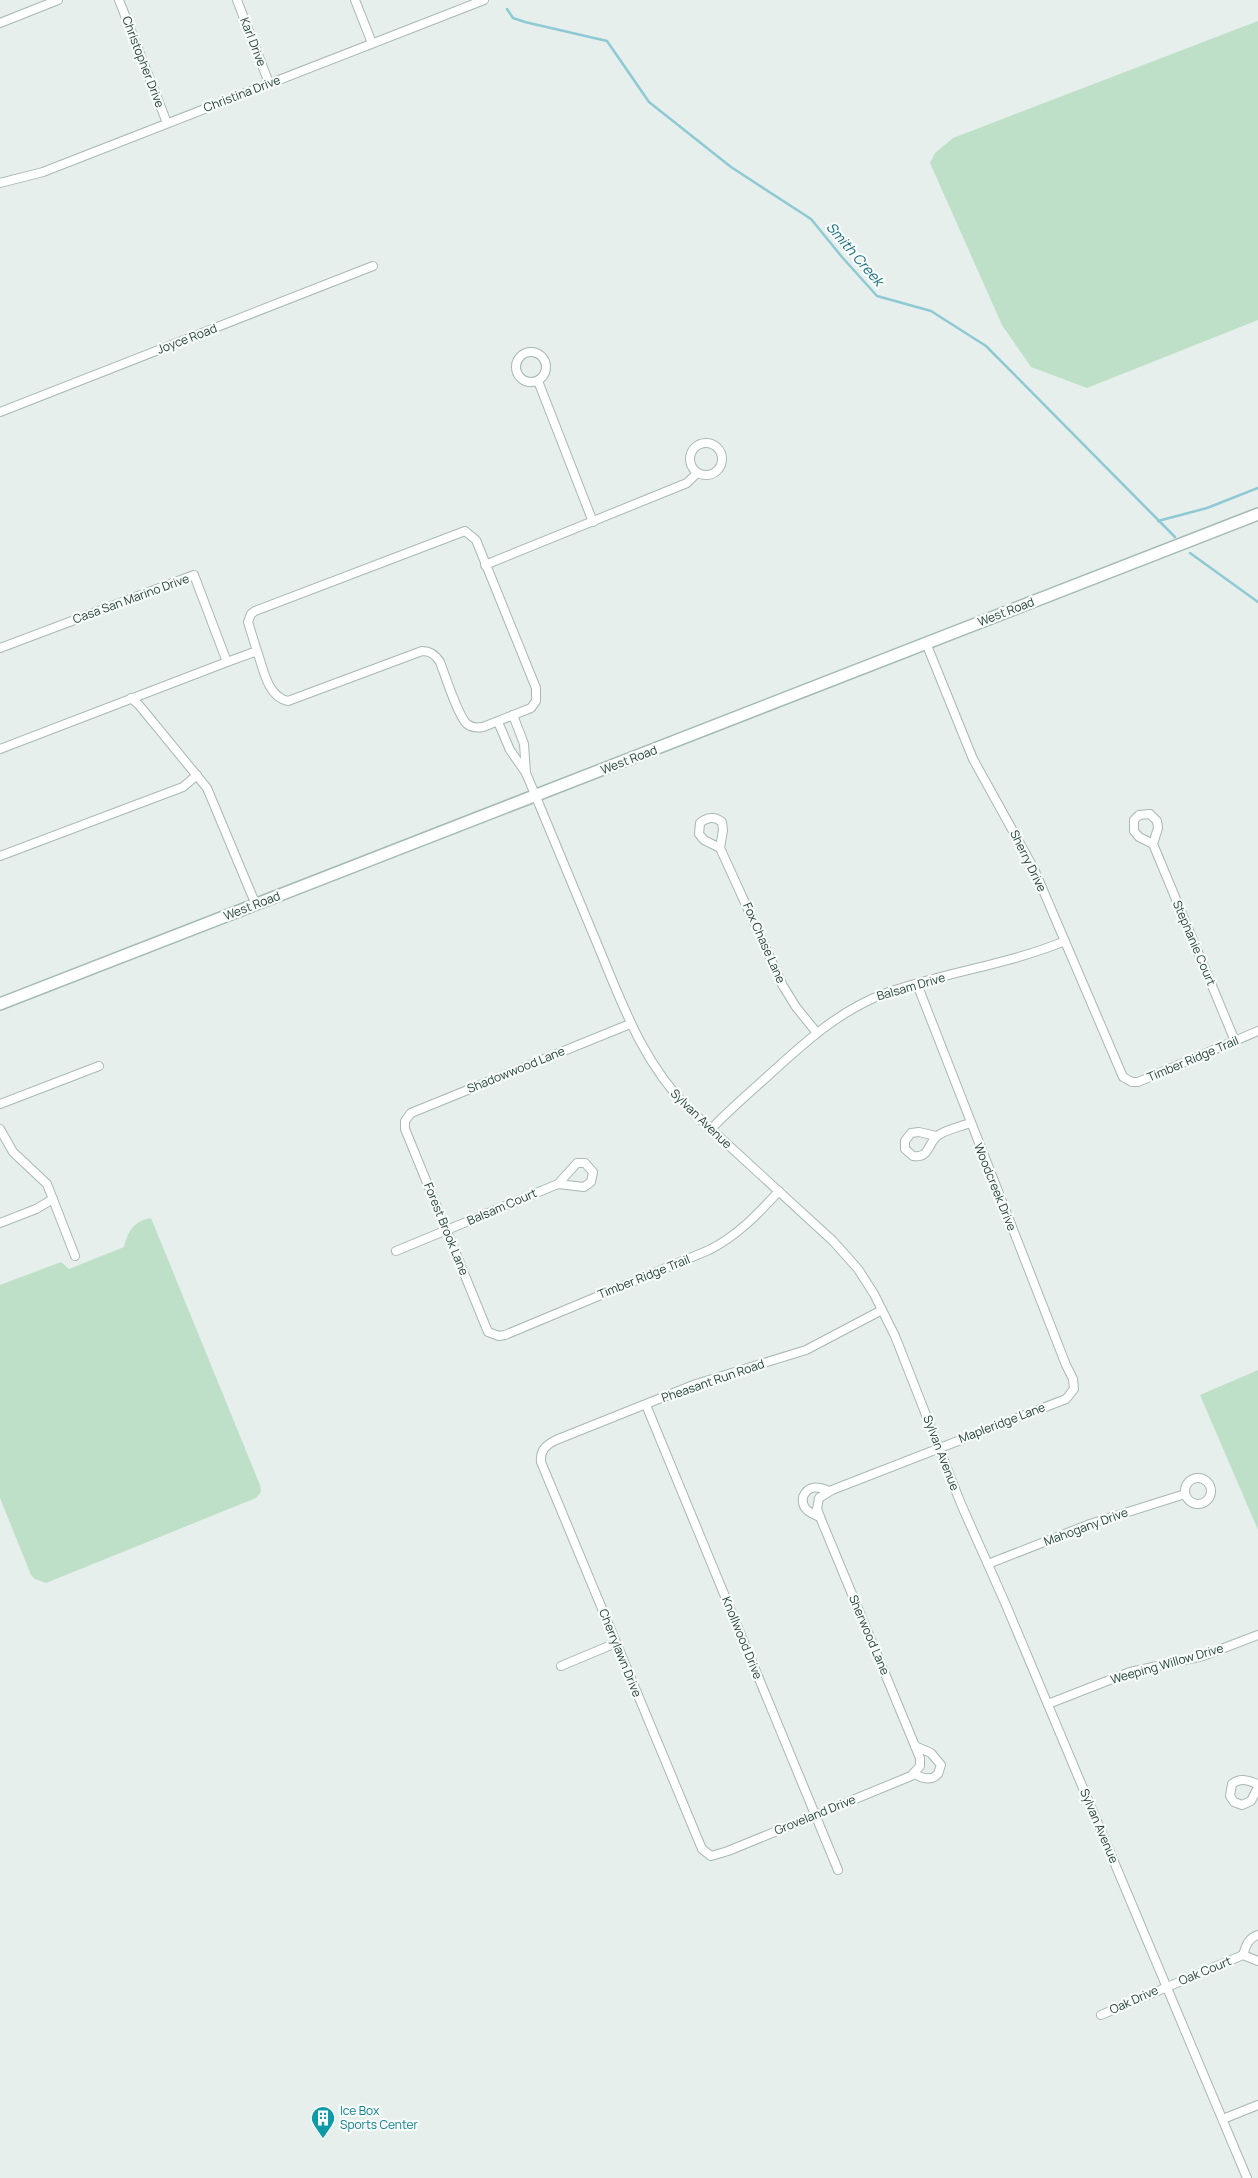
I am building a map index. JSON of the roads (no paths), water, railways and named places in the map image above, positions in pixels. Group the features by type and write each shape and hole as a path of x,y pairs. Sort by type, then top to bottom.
{"street":[{"path":"0,23 58,0"},
{"name":"Christopher Drive","path":"119,0 167,123"},
{"name":"Karl Drive","path":"237,0 269,83"},
{"path":"355,0 372,43"},
{"name":"Christina Drive","path":"0,183 43,172 484,0"},
{"name":"Joyce Road","path":"0,412 373,266"},
{"path":"527,353 537,353 545,360 545,374 538,381 523,380 517,372 516,368 519,358 527,353"},
{"path":"538,381 593,522"},
{"path":"706,442 717,446 723,456 721,467 707,476 697,473 691,464 690,454 701,443 706,442"},
{"path":"485,565 687,483 697,473"},
{"name":"West Road","path":"0,1004 1258,514"},
{"path":"465,531 472,536 485,565 537,692 535,705 498,722 477,728 466,723 440,662 434,654 428,651 422,651 288,700 278,698 272,692 257,651 248,622 251,614 255,611 465,531"},
{"name":"Casa San Marino Drive","path":"0,648 194,575 227,662"},
{"name":"Sherry Drive","path":"926,643 973,759 1034,869 1119,1072 1127,1080"},
{"path":"0,749 257,651"},
{"path":"131,698 139,704 198,775 213,799 256,905"},
{"path":"513,716 524,744 526,773"},
{"path":"498,722 510,750 526,773"},
{"name":"Sylvan Avenue","path":"526,773 630,1024 662,1080 683,1104 848,1257 866,1281 882,1310 961,1504 1048,1704 1247,2178"},
{"path":"0,856 184,787 198,775"},
{"name":"Stephanie Court","path":"1153,844 1235,1041"},
{"name":"Fox Chase Lane","path":"720,848 786,992 817,1033"},
{"name":"Balsam Drive","path":"710,1129 817,1033 854,1007 888,992 1018,959 1064,941"},
{"name":"Woodcreek Drive","path":"916,984 1073,1379 1074,1389"},
{"name":"Shadowwood Lane","path":"405,1121 411,1113 630,1024"},
{"name":"Timber Ridge Trail","path":"1127,1080 1138,1082 1258,1031"},
{"path":"0,1104 98,1066"},
{"name":"Forest Brook Lane","path":"405,1121 405,1129 485,1326 493,1335"},
{"path":"936,1136 970,1123"},
{"path":"0,1129 12,1152 47,1184 75,1256"},
{"name":"Balsam Court","path":"446,1230 558,1184 577,1163 584,1163 593,1172 591,1182 584,1187 558,1184"},
{"name":"Timber Ridge Trail","path":"493,1335 505,1334 709,1250 724,1242 749,1223 779,1191"},
{"path":"0,1223 36,1209 53,1199"},
{"path":"396,1251 446,1230"},
{"name":"Pheasant Run Road","path":"543,1449 556,1440 706,1381 806,1350 882,1310"},
{"name":"Mapleridge Lane","path":"818,1501 823,1494 829,1491 1066,1399 1074,1389"},
{"name":"Knollwood Drive","path":"646,1405 838,1870"},
{"name":"Cherrylawn Drive","path":"543,1449 541,1462 699,1843 708,1854"},
{"path":"820,1517 802,1505 802,1497 811,1488 816,1487 829,1491"},
{"name":"Mahogany Drive","path":"988,1564 1090,1524 1186,1494"},
{"name":"Sherwood Lane","path":"818,1501 817,1509 820,1517 920,1758 917,1771"},
{"name":"Weeping Willow Drive","path":"1048,1704 1130,1672 1203,1656 1258,1635"},
{"path":"561,1666 616,1643"},
{"path":"915,1746 931,1753 941,1765 938,1774 930,1778 923,1778 917,1771"},
{"name":"Groveland Drive","path":"708,1854 716,1856 917,1771"},
{"name":"Oak Court","path":"1243,1955 1247,1942 1258,1936"},
{"name":"Oak Court","path":"1167,1986 1243,1955 1258,1961"},
{"name":"Oak Drive","path":"1101,2015 1167,1986"},
{"path":"1223,2119 1258,2104"}],"waterway":[{"name":"Smith Creek","path":"507,9 513,18 525,22 607,41 649,102 731,167 811,219 877,296 931,311 986,346 1175,537"},
{"path":"1158,521 1207,508 1258,488"},
{"name":"Smith Creek","path":"1190,553 1258,602"}],"place":[{"name":"Ice Box Sports Center","path":"323,2139"}]}
